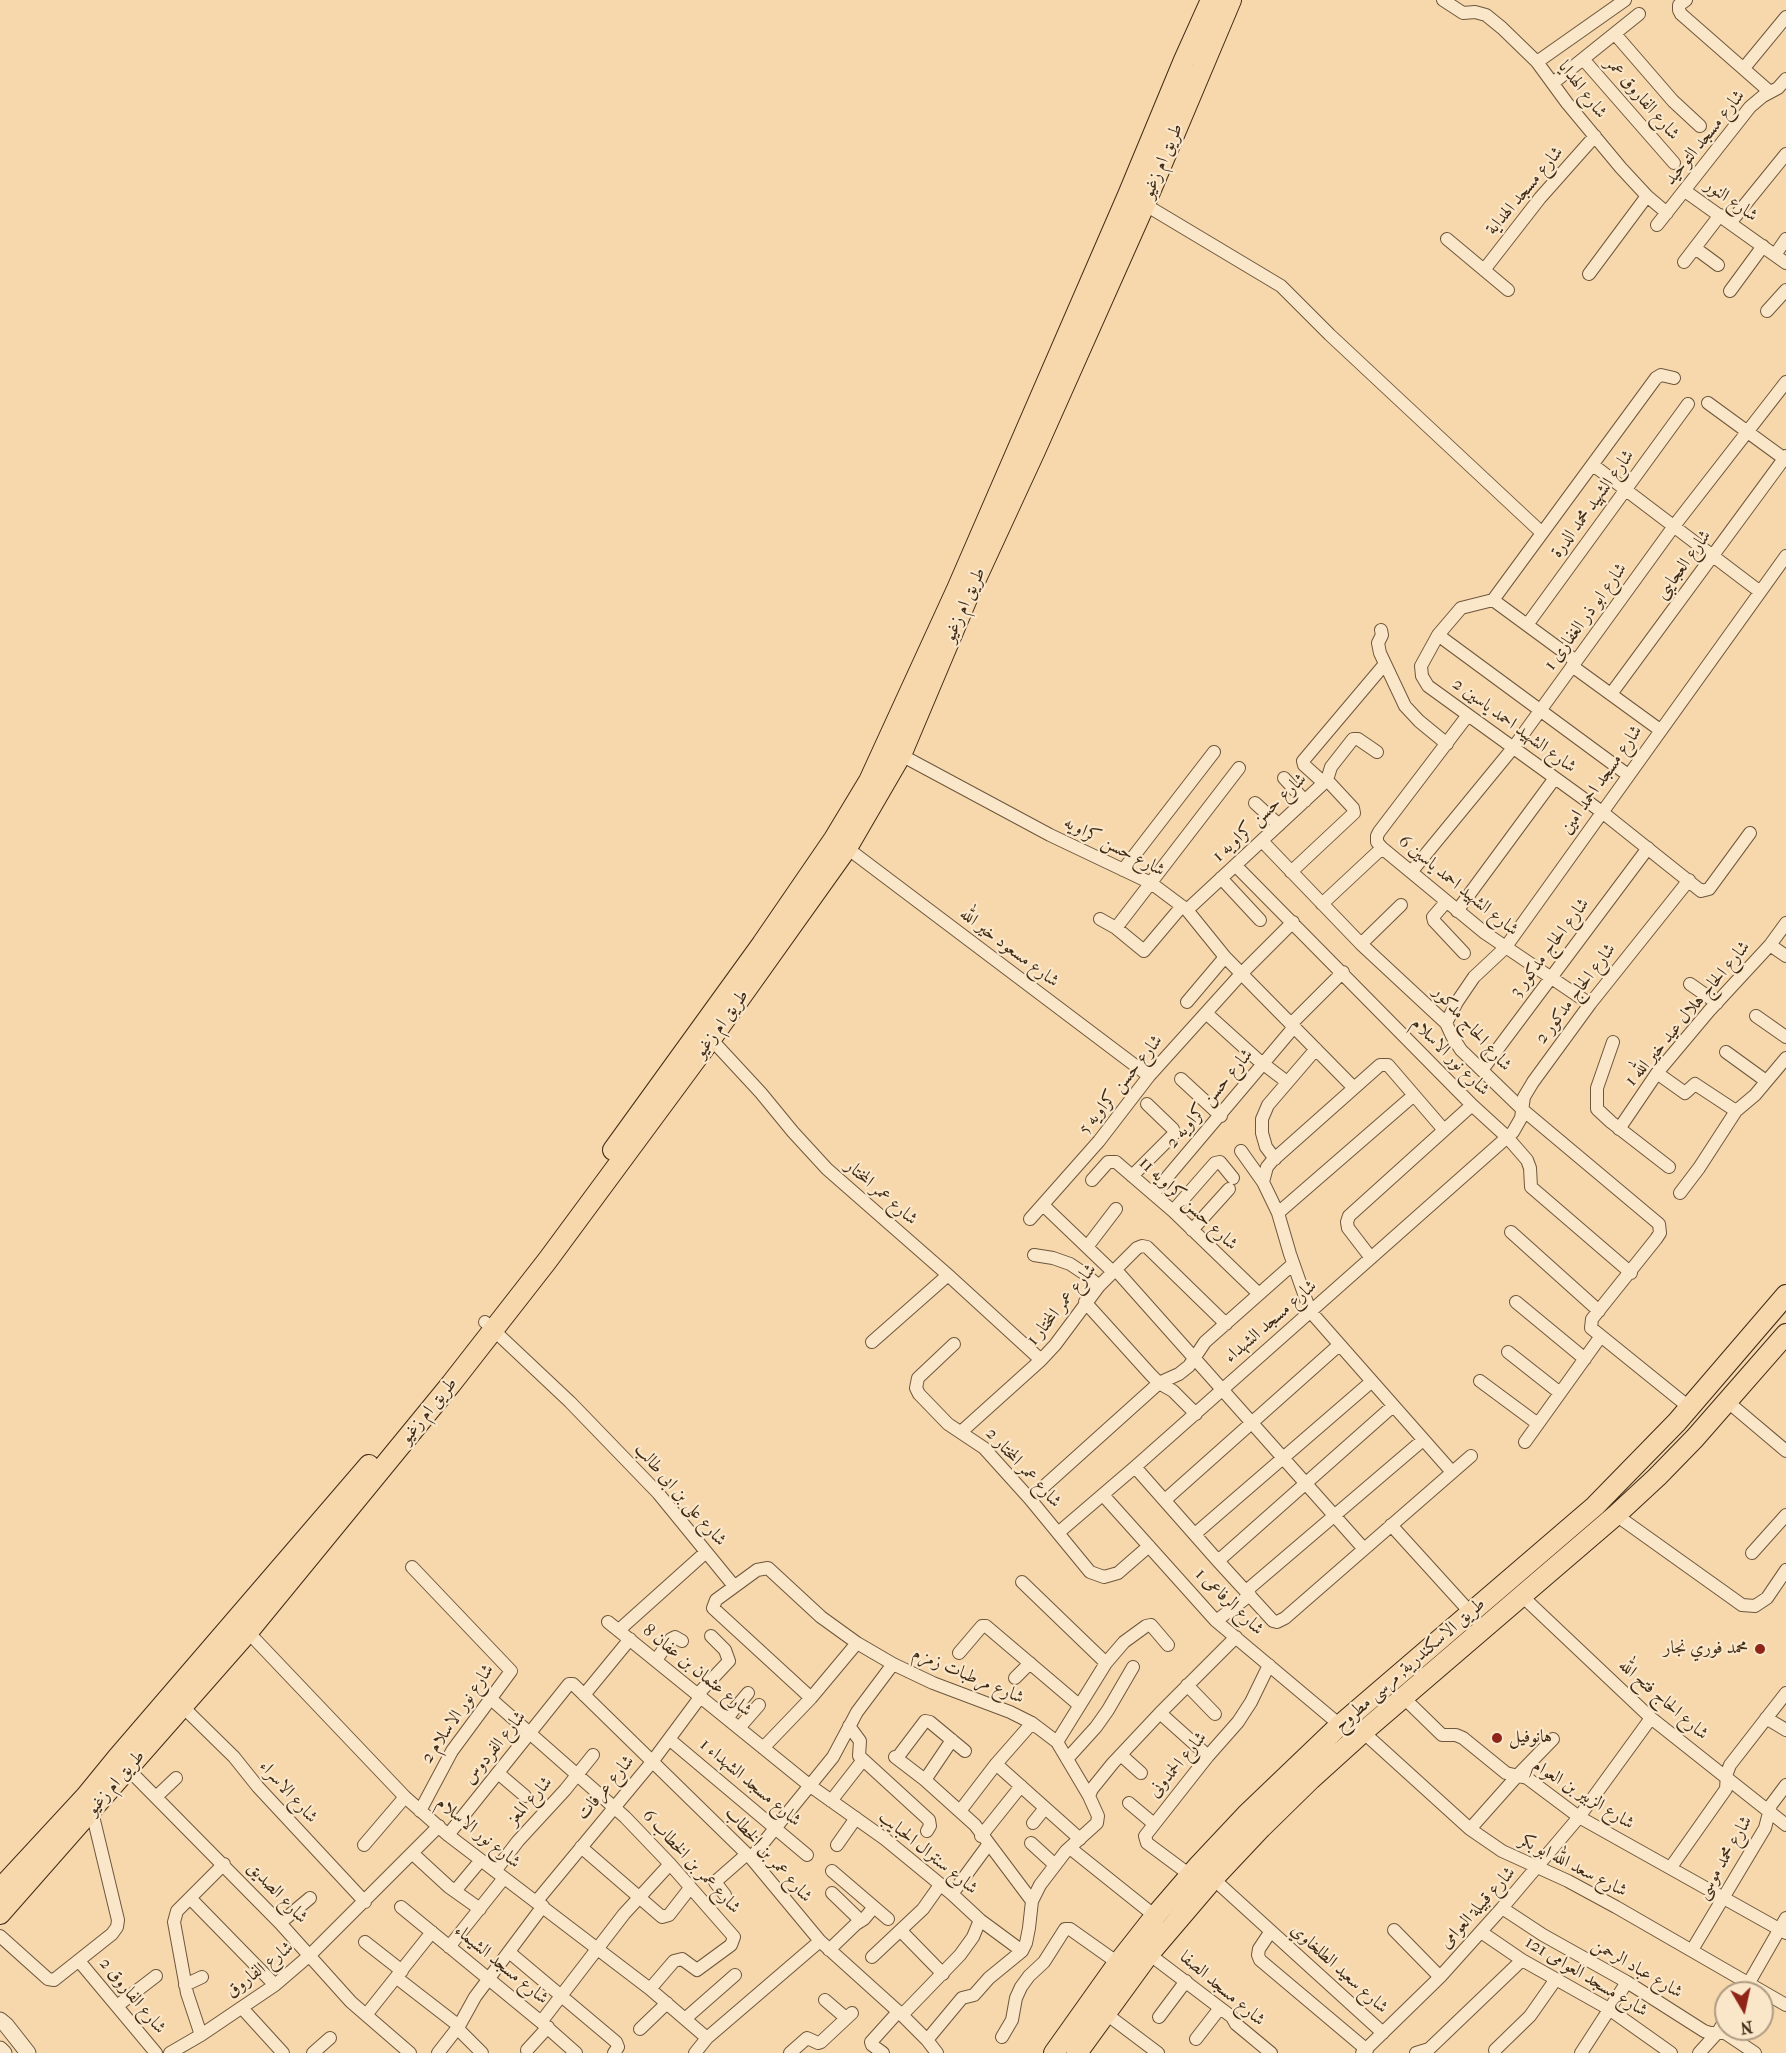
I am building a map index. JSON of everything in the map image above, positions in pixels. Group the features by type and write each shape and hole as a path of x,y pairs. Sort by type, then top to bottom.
{"main road":[{"name":"طريق ام زغيو","path":"1137,200 1184,60 1211,0"},
{"name":"طريق ام زغيو","path":"542,1258 734,996 847,848 896,726 1061,371 1137,200 1232,0"},
{"name":"طريق ام زغيو","path":"0,1889 32,1867 92,1812 122,1763 330,1523 389,1451 711,1040 734,996 834,839 901,755 1061,371"},
{"name":"طريق الاسكندرية, مرسى مطروح","path":"1077,2053 1149,1954 1201,1873 1253,1807 1340,1725 1595,1506 1683,1415 1786,1295"},
{"name":"طريق الاسكندرية, مرسى مطروح","path":"1054,2053 1118,1963 1155,1916 1201,1873 1261,1827 1363,1732 1616,1515 1695,1438 1786,1334"},
{"path":"1683,1415 1695,1438"},
{"path":"1640,1462 1657,1477"},
{"name":"طريق ام زغيو","path":"0,1914 32,1867 86,1796 183,1707 248,1632 330,1523"}],"street":[{"name":"شارع الهدايا","path":"1443,0 1463,13 1475,12 1486,15 1537,62 1621,168 1647,196 1667,213"},
{"path":"1537,62 1625,0"},
{"path":"1686,0 1679,5 1678,10 1681,14 1770,92"},
{"path":"1552,83 1639,14"},
{"path":"1744,68 1786,17"},
{"path":"1615,34 1673,101 1700,126"},
{"name":"شارع الفاروق عمر","path":"1583,59 1674,164"},
{"name":"شارع مسجد التوحيد","path":"1657,225 1750,107 1786,80"},
{"name":"شارع مسجد الهداية","path":"1484,270 1540,198 1595,136"},
{"path":"1684,262 1786,154"},
{"name":"شارع النور","path":"1685,190 1786,262"},
{"path":"1589,274 1647,196"},
{"path":"1137,200 1281,286 1338,343 1541,532"},
{"path":"1447,239 1508,290"},
{"path":"1775,255 1786,239"},
{"path":"1730,291 1763,246"},
{"path":"1695,248 1718,265"},
{"path":"1767,311 1786,290"},
{"path":"1660,730 1493,600 1656,378 1662,375 1674,378"},
{"name":"شارع ابو ذر الغفارى 1","path":"1412,872 1513,748 1674,526 1786,382"},
{"path":"1708,403 1785,458"},
{"name":"شارع الشهيد محمد الدرة","path":"1527,625 1688,404"},
{"name":"شارع العجايبى","path":"1611,694 1785,458"},
{"path":"1593,465 1759,591"},
{"name":"شارع مسجد احمد امين","path":"1446,1023 1474,977 1505,948 1786,556"},
{"name":"شارع الشهيد احمد ياسين 2","path":"1493,600 1461,608 1438,635 1421,666 1422,676 1428,686 1602,812 1701,891 1707,891 1750,833"},
{"path":"1381,630 1382,635 1378,643 1384,665 1405,706 1447,744"},
{"path":"1438,635 1628,775"},
{"path":"1291,872 1354,813 1353,808 1304,765 1303,761 1384,665"},
{"name":"شارع الشهيد احمد ياسين 6","path":"1468,715 1379,832 1377,842 1446,902 1505,948 1590,1004"},
{"name":"شارع حسن كراويه 1","path":"1116,928 1141,955 1185,908 1236,866 1325,782 1331,767 1353,739 1358,739 1377,752"},
{"path":"1124,870 1214,752"},
{"name":"شارع حسن كراويه","path":"901,755 1040,830 1151,883 1185,908 1225,957 1354,1089"},
{"path":"1100,919 1116,928 1239,768"},
{"path":"1284,778 1305,801"},
{"path":"1457,911 1555,778"},
{"path":"1256,803 1279,825"},
{"name":"شارع الحاج مدكور","path":"1262,841 1361,944 1446,1023 1461,1050 1523,1110 1659,1224 1660,1233 1631,1273"},
{"name":"شارع مسعود خير الله","path":"847,848 1149,1077"},
{"path":"1322,904 1382,848"},
{"name":"شارع الحاج مدكور 3","path":"1482,1070 1648,848"},
{"name":"شارع نور الاسلام","path":"1236,866 1472,1105 1507,1137 1527,1160 1531,1187 1631,1273"},
{"path":"1221,878 1260,920"},
{"name":"شارع الحاج مدكور 2","path":"1507,1137 1517,1125 1523,1110 1524,1097 1533,1082 1590,1004 1689,880"},
{"path":"1446,902 1433,917 1434,921 1464,953"},
{"path":"1361,944 1401,905"},
{"name":"شارع حسن كراويه 5","path":"1030,1220 1099,1141 1149,1077 1241,974 1293,922"},
{"name":"شارع الحاج هلال عيد خير الله 1","path":"1619,1129 1657,1073 1770,945 1786,923"},
{"path":"1770,945 1786,956"},
{"path":"1187,1002 1225,957"},
{"name":"شارع حسن كراويه 2","path":"1153,1194 1221,1116 1293,1026 1342,972"},
{"path":"1690,984 1717,1003"},
{"path":"1206,1013 1263,1064 1287,1082"},
{"path":"1756,1016 1786,1037"},
{"name":"شارع عمر المختار","path":"711,1040 761,1092 827,1169 1041,1360"},
{"path":"1613,1042 1597,1088 1597,1109 1619,1129 1670,1167"},
{"path":"1275,1159 1266,1147 1262,1133 1262,1119 1268,1105 1316,1049"},
{"path":"1726,1052 1766,1081"},
{"path":"1680,1193 1736,1111 1745,1105 1786,1058"},
{"path":"1263,1182 1267,1167 1275,1159 1380,1065 1388,1065 1444,1130"},
{"path":"1657,1073 1685,1093 1695,1084 1736,1111"},
{"path":"1181,1079 1221,1116"},
{"path":"1278,1213 1414,1095"},
{"path":"1132,1176 1174,1134 1173,1129 1147,1104"},
{"path":"1371,1258 1348,1228 1349,1216 1472,1105"},
{"name":"شارع مسجد الشهداء","path":"1058,1533 1196,1414 1507,1137"},
{"path":"1241,1151 1263,1182 1278,1213 1310,1311 1452,1472"},
{"name":"شارع حسن كراويه 11","path":"1092,1180 1108,1162 1116,1162 1173,1211 1259,1294"},
{"path":"1173,1211 1215,1163 1220,1162 1231,1183 1192,1230"},
{"path":"1043,1205 1114,1271 1195,1357 1364,1549"},
{"path":"1087,1247 1116,1209"},
{"path":"1510,1232 1599,1311"},
{"name":"شارع عمر المختار 1","path":"961,1432 1041,1360 1055,1345 1085,1302 1137,1248 1147,1247 1226,1324"},
{"path":"1034,1255 1070,1264 1099,1286"},
{"path":"1030,1498 1160,1383 1179,1374 1188,1366 1205,1342 1293,1264"},
{"path":"1631,1273 1590,1323 1683,1415"},
{"path":"872,1342 948,1275"},
{"path":"1085,1302 1160,1383 1173,1391 1196,1414"},
{"path":"1516,1302 1585,1359"},
{"name":"شارع على بن ابى طالب","path":"489,1326 570,1402 658,1493 734,1586"},
{"path":"1524,1442 1585,1359 1598,1333"},
{"name":"شارع عمر المختار 2","path":"954,1344 918,1378 916,1389 948,1424 984,1448 1030,1498 1090,1572 1104,1576 1118,1573 1149,1546"},
{"path":"1165,1500 1340,1345"},
{"path":"1508,1352 1560,1393"},
{"path":"1480,1381 1538,1424"},
{"path":"1195,1534 1371,1382"},
{"path":"1728,1402 1786,1451"},
{"path":"1218,1561 1393,1406"},
{"path":"1216,1621 1423,1440"},
{"path":"1135,1467 1273,1621 1281,1621 1471,1456"},
{"name":"شارع الرفاعى 1","path":"1103,1495 1216,1621 1340,1725"},
{"path":"1616,1515 1736,1603 1742,1605 1755,1606 1767,1598 1786,1570"},
{"path":"1752,1553 1786,1515"},
{"path":"1391,1525 1470,1612"},
{"path":"618,1630 706,1552"},
{"name":"شارع نور الاسلام 2","path":"412,1567 510,1668 510,1674 452,1751 420,1810"},
{"path":"763,1748 811,1698 857,1643 821,1617 768,1568 757,1569 716,1600 713,1604 715,1612 811,1698"},
{"path":"1022,1582 1106,1664"},
{"name":"شارع الحاج فتح الله","path":"1522,1596 1651,1718 1786,1825"},
{"name":"شارع عثمان بن عفان 8","path":"608,1622 809,1785"},
{"path":"1057,1742 1106,1664 1125,1642 1146,1626 1151,1625 1168,1645"},
{"path":"959,1653 982,1626 987,1626 1079,1706"},
{"name":"شارع نور الاسلام","path":"248,1632 405,1797 443,1831 686,2018 701,2048"},
{"name":"شارع عرفات","path":"438,2053 581,1846 652,1762 700,1695 729,1661 725,1650 711,1636"},
{"path":"1089,1796 1092,1789 1121,1755 1236,1637"},
{"path":"656,1660 671,1639 679,1638 682,1641"},
{"path":"584,1695 630,1640"},
{"name":"شارع مرطبات زمزم","path":"857,1643 893,1664 933,1683 1010,1712 1057,1742 1089,1796 1098,1816 1096,1823 1075,1844"},
{"path":"1015,1678 1030,1663"},
{"path":"725,1895 715,1882 749,1856 776,1829 833,1757 849,1726 893,1664"},
{"name":"شارع الحمدونى","path":"1201,1873 1147,1843 1146,1836 1208,1756 1238,1722 1251,1702 1269,1665"},
{"path":"1067,1759 1096,1727 1133,1667"},
{"name":"شارع عمر بن الخطاب","path":"569,1684 573,1684 749,1856 820,1941 900,2014 937,2053"},
{"name":"شارع الفردوس","path":"443,1831 498,1773 569,1684"},
{"path":"1187,1685 1215,1714"},
{"path":"727,1718 748,1693"},
{"path":"1671,1867 1726,1789 1730,1765 1786,1693"},
{"name":"شارع الزبير بن العوام","path":"1404,1697 1439,1733 1445,1736 1463,1737 1506,1773 1527,1778 1579,1816 1723,1897 1784,1926"},
{"name":"شارع عمر بن الخطاب 6","path":"491,1699 637,1829 734,1937 731,1945 697,1970 678,1958 650,1989"},
{"path":"739,1728 759,1706"},
{"name":"شارع الاسراء","path":"183,1707 234,1757 258,1788 365,1902"},
{"path":"1160,1713 1208,1756"},
{"name":"شارع قبيلة العوامى","path":"1364,2051 1440,1977 1503,1908 1579,1816 1651,1718"},
{"path":"1766,1718 1786,1730"},
{"path":"965,1751 927,1721 896,1758 925,1780 975,1825 1032,1900"},
{"path":"960,1811 996,1764 1032,1724"},
{"path":"849,1726 860,1741 859,1751 862,1760 929,1821 930,1826 927,1831"},
{"name":"شارع سعد الله ابو بكر","path":"1363,1732 1470,1829 1502,1851 1568,1881 1692,1950 1736,1981"},
{"name":"شارع مسجد الشهداء 1","path":"669,1739 807,1855"},
{"path":"1470,1829 1553,1739"},
{"path":"925,1780 952,1740"},
{"name":"شارع المعز","path":"449,1947 480,1909 518,1841 593,1755"},
{"path":"1121,1755 1141,1773"},
{"path":"831,1801 862,1760"},
{"name":"شارع الصديق","path":"122,1763 224,1864 351,2002 410,2053"},
{"path":"996,1764 1044,1808 1075,1844 1155,1916"},
{"path":"498,1773 525,1796"},
{"path":"156,1797 176,1778"},
{"name":"شارع سنترال الحبايب","path":"809,1785 856,1818 952,1894 980,1920 1022,1951"},
{"name":"شارع محمد موسى","path":"1692,1950 1765,1828 1769,1811 1786,1785"},
{"path":"952,1894 1021,1786"},
{"path":"364,1845 405,1797"},
{"path":"1129,1803 1154,1824"},
{"path":"1033,1823 1044,1808"},
{"path":"0,1936 48,1980 54,1980 112,1934 117,1927 118,1920 92,1812"},
{"path":"837,1845 856,1818"},
{"name":"شارع الفاروق","path":"170,2053 197,2038 275,1985 310,1955 412,1853 443,1831"},
{"path":"1031,1842 1055,1865"},
{"path":"927,2040 962,1998 974,1995 989,1978 1022,1951 1029,1928 1032,1900 1055,1865 1075,1844"},
{"path":"581,1846 662,1917 666,1917 690,1888"},
{"path":"412,1853 454,1891 480,1909"},
{"path":"454,1891 481,1860"},
{"path":"200,2053 174,1922 177,1911 224,1864"},
{"path":"527,2050 562,1996 597,1949 639,1897 670,1864"},
{"path":"832,1871 888,1919"},
{"name":"شارع سعيد الطلخاوي","path":"1201,1873 1271,1931 1383,2033"},
{"path":"872,1957 923,1909 940,1885"},
{"path":"832,1893 861,1921"},
{"path":"190,1898 275,1985"},
{"path":"280,1923 310,1898"},
{"name":"شارع مسجد الشيماء","path":"401,1907 576,2053"},
{"path":"829,1950 874,1907"},
{"name":"شارع عباد الرحمن","path":"1503,1908 1543,1935 1627,1982 1704,2031 1714,2032"},
{"path":"882,2053 872,2044 872,2039 943,1974 973,1937 980,1920"},
{"path":"1750,1981 1784,1926"},
{"path":"1002,2037 1012,2020 1016,1998 1021,1987 1044,1962 1065,1929 1071,1929 1118,1963"},
{"path":"1394,1930 1440,1977"},
{"path":"901,1931 943,1974"},
{"name":"شارع سعيد الطلخاوي","path":"1271,1931 1258,1952 1260,1960 1364,2051"},
{"path":"366,2015 432,1932"},
{"name":"شارع مسجد العوامى 121","path":"1481,1932 1522,1960 1610,2009 1671,2053"},
{"path":"701,2048 820,1941"},
{"path":"365,1942 458,2027 482,2053"},
{"path":"509,1952 562,1996 615,2048"},
{"name":"شارع مسجد الصفا","path":"1149,1954 1232,2017 1236,2024 1271,2053"},
{"path":"1416,2053 1436,2049 1522,1960"},
{"name":"شارع الفاروق 2","path":"79,1961 156,2053"},
{"path":"686,2018 735,1975"},
{"path":"117,2006 156,1976"},
{"path":"185,1985 202,1977"},
{"path":"1495,2050 1530,2016 1556,1979"},
{"path":"1159,2017 1186,1982"},
{"path":"1582,2052 1627,1982"},
{"path":"790,2053 807,2038 821,2042 849,2015 825,2000"},
{"path":"640,2029 667,2003"},
{"path":"242,2008 283,2053"},
{"path":"1196,2039 1220,2008"},
{"path":"1105,2013 1158,2053"},
{"path":"0,2020 28,2053"},
{"path":"1699,2053 1714,2036"},
{"path":"316,2052 330,2038"},
{"name":"شارع عباد الرحمن","path":"1737,2041 1755,2053"},
{"path":"0,2049 4,2053"}],"place":[{"name":"محمد فوري نجار","path":"1760,1649"},
{"name":"هانوفيل","path":"1497,1738"}]}
